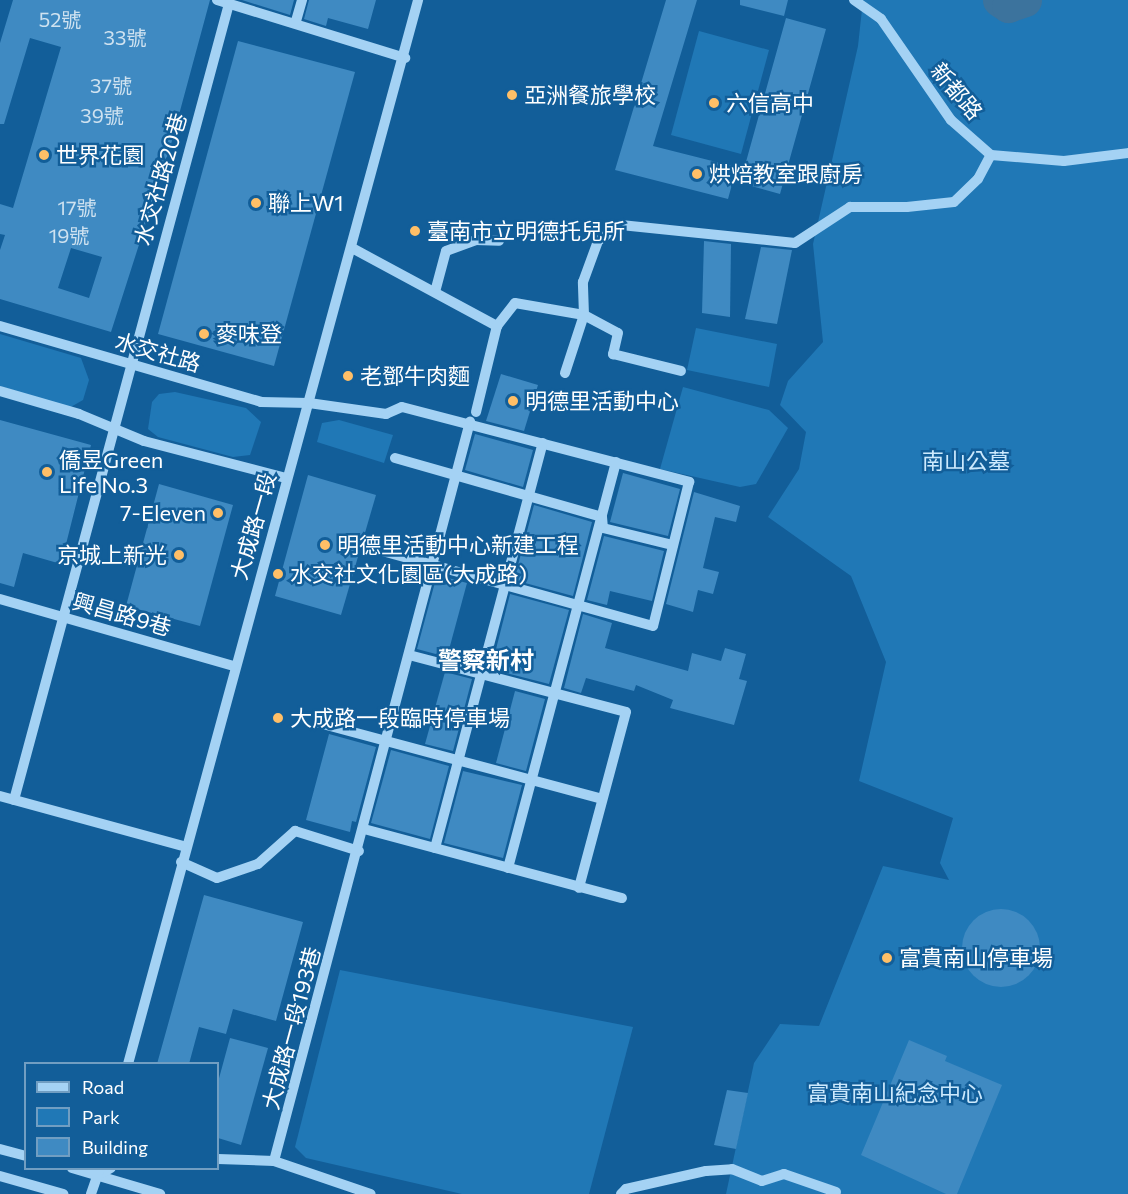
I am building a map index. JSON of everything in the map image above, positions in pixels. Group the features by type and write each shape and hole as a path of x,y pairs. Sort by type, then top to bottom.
{"street":[{"path":"217,0 405,58"},
{"path":"297,21 302,0"},
{"name":"大成路一段","path":"129,1062 234,666 405,58 418,0"},
{"name":"新都路","path":"854,0 881,19 951,120 992,155"},
{"name":"水交社路20巷","path":"14,800 129,364 229,4"},
{"path":"565,373 584,315 583,282 598,241 621,225 795,243 850,207 907,207 954,202 978,179 992,155 1064,161 1128,153"},
{"path":"435,292 446,250 476,240 498,241"},
{"path":"352,248 498,326"},
{"path":"476,412 498,326 515,303 584,315 618,333 613,354 681,371"},
{"name":"水交社路","path":"0,326 261,402 309,403 386,414 402,407 470,422"},
{"path":"0,391 79,414 112,430 286,478"},
{"path":"368,548 653,626 689,482 470,422"},
{"name":"大成路一段193巷","path":"274,1161 359,851 470,422"},
{"path":"435,848 543,443"},
{"path":"395,458 454,478 602,517"},
{"path":"508,868 552,693 616,462"},
{"path":"602,517 603,528 673,545"},
{"name":"興昌路9巷","path":"0,599 234,666"},
{"path":"409,656 626,712 579,888"},
{"path":"319,723 602,799"},
{"path":"0,796 186,847"},
{"path":"364,829 622,898"},
{"path":"181,862 217,878 258,864 295,831 359,851"},
{"path":"0,1149 24,1155"},
{"path":"219,1159 274,1161 371,1194"},
{"path":"621,1194 626,1189 706,1171 732,1169 762,1181 784,1174 836,1192"},
{"path":"91,1194 98,1172 160,1194"},
{"path":"0,1176 63,1194"}],"green space":[{"name":"南山公墓","path":"863,0 1128,0 1128,1194 726,1194 754,1063 780,1024 819,1026 883,866 949,880 940,863 953,818 859,781 886,662 851,576 768,517 799,469 806,432 780,405 788,381 823,342 813,244 858,46"},
{"path":"699,31 769,50 741,154 671,135"},
{"path":"696,328 777,344 769,387 687,370"},
{"path":"0,334 81,358 89,380 83,400 69,408 0,386"},
{"path":"683,387 769,410 788,428 756,484 740,487 660,469"},
{"path":"175,392 246,408 261,422 250,455 233,457 158,437 148,429 152,402 159,394"},
{"path":"339,420 393,435 384,463 317,442 322,423"},
{"path":"340,970 633,1027 589,1194 462,1194 306,1158 295,1147"}],"building":[{"path":"13,0 210,0 170,148 111,332 0,299 0,250 5,235 0,234 0,204 13,208 61,47 30,38 4,124 0,124 0,43","holes":["71,248 102,257 89,298 58,288"]},
{"path":"242,0 294,0 290,15"},
{"path":"309,0 376,0 368,29 328,18 326,26 304,19"},
{"path":"666,0 697,0 653,146 744,169 786,18 826,29 780,194 733,181 728,199 615,170"},
{"path":"740,0 788,0 784,16 740,5"},
{"name":"聯上W1","path":"238,41 355,72 274,366 158,334"},
{"path":"704,241 731,244 730,317 702,313"},
{"path":"761,247 792,250 777,324 745,319"},
{"name":"明德里活動中心","path":"501,374 538,385 524,431 486,421"},
{"path":"0,420 91,445 61,564 23,553 14,587 0,583"},
{"path":"475,434 533,450 523,487 465,470"},
{"path":"623,473 680,489 668,536 610,522"},
{"name":"明德里活動中心新建工程","path":"308,475 376,495 341,615 275,596"},
{"name":"京城上新光","path":"159,484 233,505 200,626 126,606"},
{"path":"694,492 740,506 736,522 715,517 703,568 719,572 713,594 698,590 693,612 666,604"},
{"path":"534,505 592,522 573,596 514,580"},
{"path":"604,536 664,551 652,601 610,591 607,605 587,600"},
{"path":"437,575 467,583 447,657 417,649"},
{"path":"510,594 569,610 549,684 491,669"},
{"path":"583,614 612,623 605,648 688,671 692,653 721,661 725,648 746,654 739,679 747,681 734,725 670,708 673,700 636,685 634,691 586,678 581,693 564,688"},
{"path":"445,672 472,679 453,751 425,744"},
{"path":"515,691 545,699 526,771 496,763"},
{"path":"329,734 376,747 356,822 352,821 350,832 306,820"},
{"path":"391,750 449,766 430,839 371,823"},
{"path":"463,771 522,785 503,858 444,843"},
{"path":"204,895 303,922 276,1021 233,1009 226,1034 199,1027 190,1062 158,1062"},
{"path":"1001,909 1016,912 1029,920 1037,933 1040,948 1037,963 1029,976 1016,984 1001,987 986,984 973,976 965,963 962,948 965,933 973,920 986,912"},
{"path":"230,1038 268,1048 241,1145 219,1138 219,1078"},
{"path":"909,1040 947,1056 945,1061 1002,1085 957,1194 946,1194 861,1155"},
{"path":"727,1090 748,1093 736,1149 714,1145"}],"waterway":[{"path":"999,0 1008,6 1025,0"}],"place":[{"name":"亞洲餐旅學校","path":"512,95"},
{"name":"六信高中","path":"714,103"},
{"name":"世界花園","path":"44,155"},
{"name":"烘焙教室跟廚房","path":"697,174"},
{"name":"聯上W1","path":"256,203"},
{"name":"臺南市立明德托兒所","path":"415,231"},
{"name":"麥味登","path":"204,334"},
{"name":"老鄧牛肉麵","path":"348,376"},
{"name":"明德里活動中心","path":"513,401"},
{"name":"僑昱Green Life No.3","path":"47,472"},
{"name":"7-Eleven","path":"218,513"},
{"name":"明德里活動中心新建工程","path":"325,545"},
{"name":"京城上新光","path":"179,555"},
{"name":"水交社文化園區(大成路)","path":"278,574"},
{"name":"大成路一段臨時停車場","path":"278,718"},
{"name":"富貴南山停車場","path":"887,958"}],"district":[{"name":"警察新村","path":"486,660"}],"park label":[{"name":"富貴南山紀念中心","path":"895,1093"}]}
